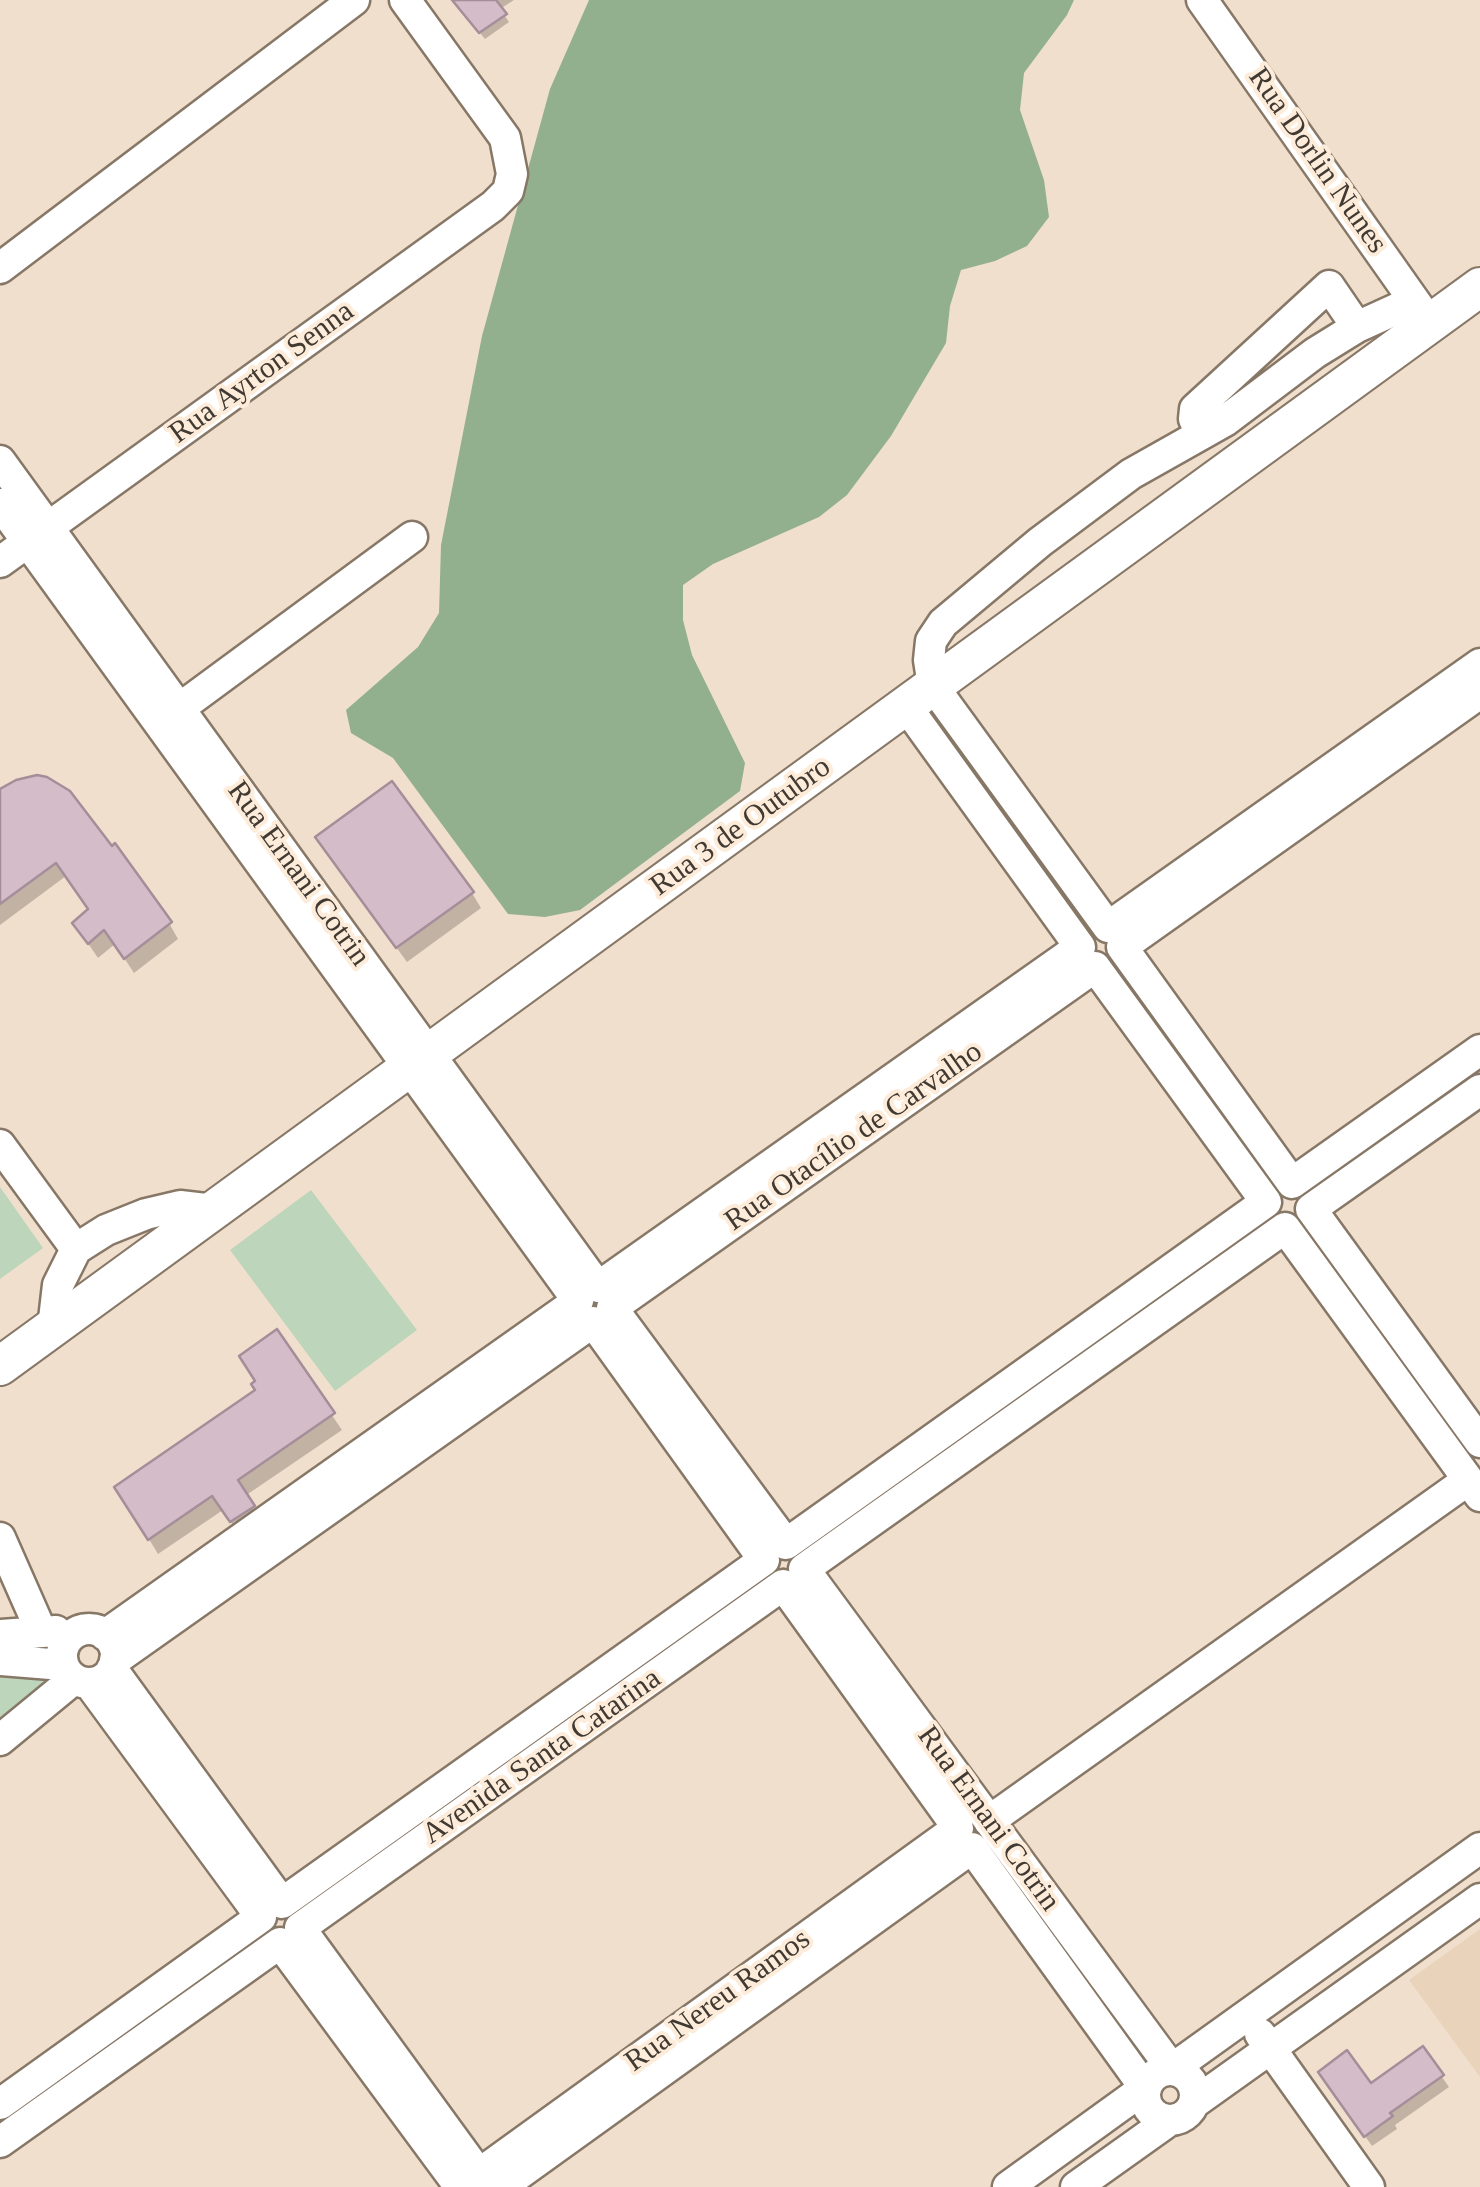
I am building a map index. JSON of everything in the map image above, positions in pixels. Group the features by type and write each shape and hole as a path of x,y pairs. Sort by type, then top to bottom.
{"main road":[{"name":"Rua 3 de Outubro","path":"0,1366 1073,585 1422,312 1480,287"}],"street":[{"path":"0,268 354,0"},
{"name":"Rua Ayrton Senna","path":"0,562 493,206 508,191 512,174 505,138 405,0"},
{"path":"1179,0 1236,78 1242,80 1256,73"},
{"name":"Rua Dorlin Nunes","path":"1202,0 1422,312"},
{"path":"1202,434 1194,419 1195,409 1328,286 1357,327"},
{"path":"1422,312 1357,327 1202,434 1131,474 1040,542 943,623 931,640 920,696 991,824 1266,1202 1273,1222 1285,1228 1476,1487"},
{"name":"Rua Ernani Cotrin","path":"0,460 38,534 775,1552 799,1550 793,1577 907,1733 988,1821 1172,2069"},
{"name":"Rua Ernani Cotrin","path":"0,504 38,534"},
{"path":"170,715 412,538"},
{"path":"1040,542 1073,585"},
{"path":"1115,937 1400,736 1480,664"},
{"path":"1400,736 1480,693"},
{"path":"920,696 1018,803 1292,1183 1309,1196 1311,1210 1480,1446 1466,1458 1464,1469 1476,1487"},
{"path":"991,824 1018,803"},
{"name":"Rua Otacílio de Carvalho","path":"0,1740 91,1660 1088,957 1114,964 1115,937"},
{"path":"1160,1057 1187,1037"},
{"path":"1266,1202 1278,1186 1292,1183 1480,1050"},
{"path":"1285,1228 1304,1222 1311,1210 1470,1096 1442,1076"},
{"path":"0,1144 76,1249"},
{"name":"Avenida Santa Catarina","path":"0,2104 1266,1202"},
{"path":"53,1328 58,1285 76,1249 106,1230 146,1214 180,1206 214,1210"},
{"name":"Avenida Santa Catarina","path":"0,2142 1285,1228"},
{"path":"1401,1389 1427,1369"},
{"path":"964,1838 983,1846 991,1838 988,1821 1476,1487"},
{"path":"0,1538 42,1631"},
{"path":"0,1634 42,1631 91,1660 272,1910 264,1935 290,1936 479,2184"},
{"path":"0,1660 91,1660"},
{"name":"Rua Ernani Cotrin","path":"907,1733 964,1838 1145,2088"},
{"name":"Rua Nereu Ramos","path":"479,2184 665,2055 964,1838"},
{"path":"1008,2187 1145,2088 1155,2074 1172,2069 1480,1848"},
{"path":"1076,2187 1480,1898"},
{"path":"1026,1922 1050,1904"},
{"path":"1085,2005 1112,1988"},
{"path":"1247,2015 1369,2187"},
{"path":"85,2043 106,2067"},
{"path":"1172,2069 1191,2081 1182,2112"},
{"path":"1145,2088 1150,2110 1182,2112"}],"shaded area":[{"path":"1480,1929 1480,2077 1409,1980"}],"green space":[{"path":"589,0 1074,0 1024,73 1020,110 1044,180 1049,217 1027,246 995,261 961,270 950,306 946,343 891,436 847,495 819,517 713,564 683,585 683,620 692,655 745,763 740,791 580,910 545,917 508,914 393,758 351,733 346,710 418,647 439,613 441,545 482,336 550,89"},
{"path":"0,1187 43,1248 0,1279"},
{"path":"311,1190 417,1330 335,1391 230,1250"},
{"path":"0,1674 54,1678 0,1725"}],"building":[{"path":"452,0 496,0 507,14 479,33"},
{"path":"37,775 70,791 112,846 115,843 172,922 124,959 104,930 88,944 72,923 88,909 56,863 0,904 0,789"},
{"path":"392,781 474,892 396,948 315,837"},
{"path":"277,1329 335,1413 238,1480 255,1506 230,1522 212,1496 148,1540 114,1487 255,1390 251,1384 255,1381 239,1356"},
{"path":"1423,2046 1444,2075 1390,2113 1393,2116 1364,2137 1318,2072 1347,2050 1371,2083"}]}
